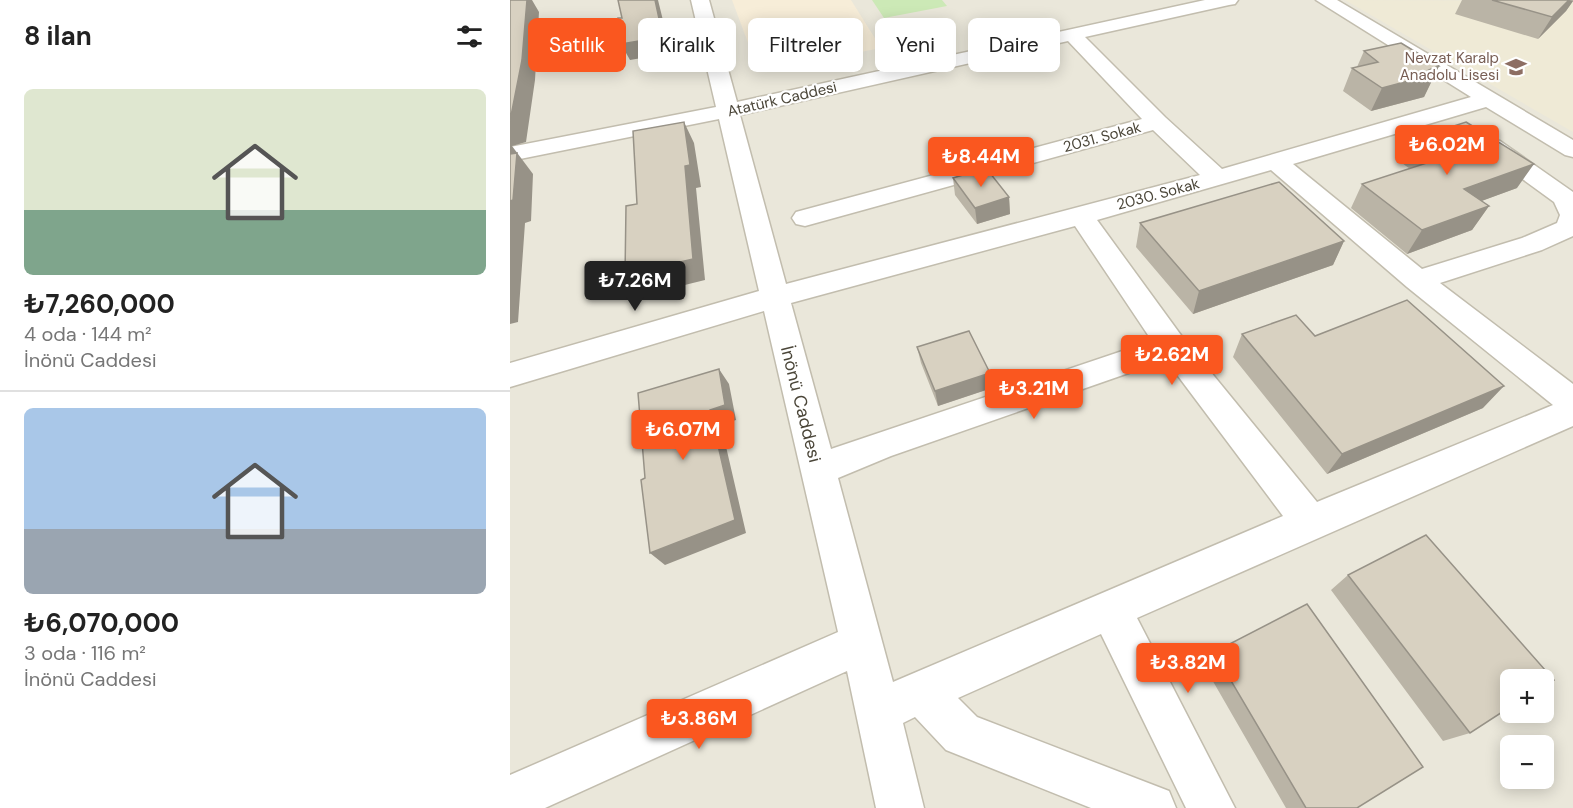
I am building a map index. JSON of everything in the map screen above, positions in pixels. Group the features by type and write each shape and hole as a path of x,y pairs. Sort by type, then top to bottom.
{"street":[{"name":"İnönü Caddesi","path":"700,0 862,643 900,808"},
{"name":"Atatürk Caddesi","path":"510,154 727,111 1072,35 1194,3 1229,0"},
{"path":"1325,0 1573,150"},
{"path":"1072,35 1157,122 1218,178"},
{"name":"2030. Sokak","path":"510,375 826,282 1081,216 1276,162 1489,99"},
{"path":"1417,280 1532,244 1568,228 1573,214 1565,198 1444,112"},
{"name":"2031. Sokak","path":"804,218 1157,122"},
{"path":"1276,162 1417,280 1573,402"},
{"path":"1081,216 1172,346 1310,522"},
{"path":"818,470 879,446 1172,346"},
{"path":"878,711 1310,522 1573,411"},
{"path":"1110,609 1211,808"},
{"path":"510,799 862,643"},
{"path":"922,692 962,734 1152,808"}],"shaded area":[{"path":"510,0 1573,0 1573,808 510,808"},
{"path":"732,0 851,0 862,18 748,18 748,43"},
{"name":"Nevzat Karalp Anadolu Lisesi","path":"1345,0 1573,1 1573,132"},
{"path":"863,19 875,38 875,49 863,52"}],"green space":[{"path":"872,0 942,0 947,6 884,18"}],"building":[{"path":"510,0 527,0 522,60 510,121"},
{"path":"618,0 655,0 659,18 638,18 638,41 626,43 626,18 622,18"},
{"path":"1492,0 1569,0 1552,17"},
{"path":"1401,43 1439,66 1429,70 1435,74 1382,88 1352,68 1378,62 1364,51"},
{"path":"684,122 690,165 685,166 693,259 625,275 626,206 637,204 633,131"},
{"path":"1466,122 1534,164 1464,189 1489,206 1422,230 1362,184 1442,158 1414,139"},
{"path":"517,153 513,200 510,201 510,154"},
{"path":"986,168 1009,197 975,208 953,178"},
{"path":"1279,182 1344,241 1199,291 1140,223"},
{"path":"1407,300 1504,386 1342,454 1242,334 1296,315 1315,336"},
{"path":"969,331 990,373 935,391 917,347"},
{"path":"719,369 725,405 710,410 735,520 650,553 641,480 645,478 638,393"},
{"path":"1426,535 1544,669 1500,669 1500,714 1470,733 1348,575"},
{"path":"1307,604 1423,767 1357,808 1306,808 1214,652"}],"place":[{"name":"Nevzat Karalp Anadolu Lisesi","path":"1516,67"}]}
